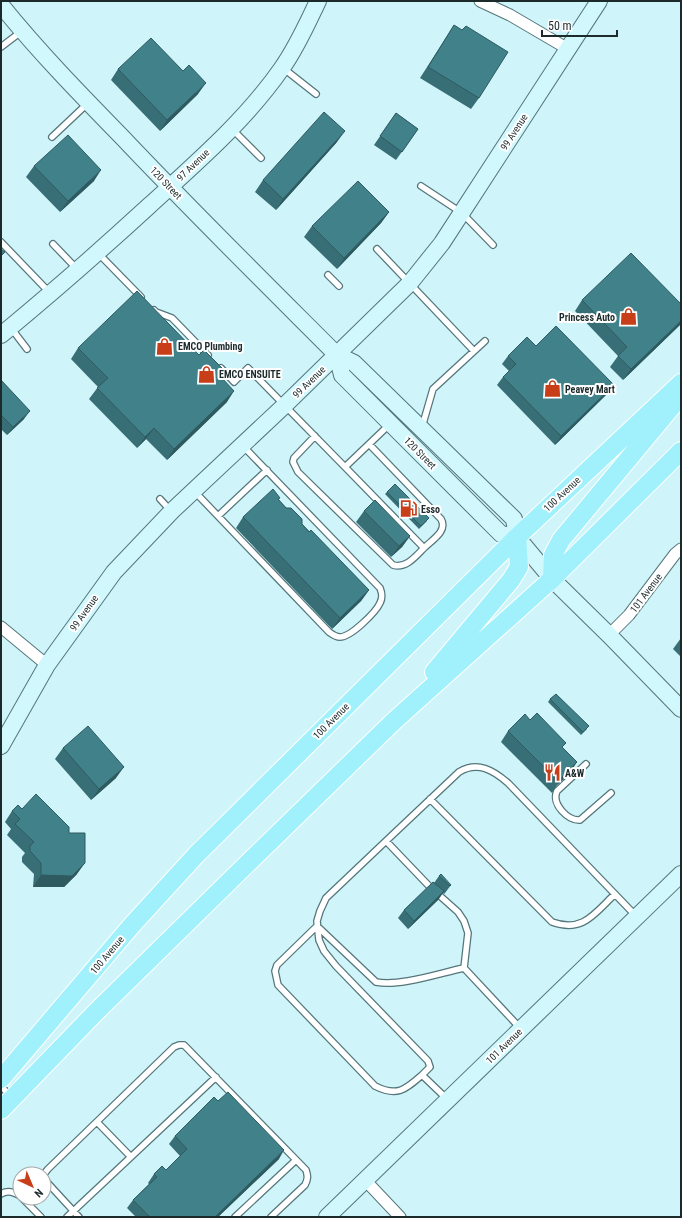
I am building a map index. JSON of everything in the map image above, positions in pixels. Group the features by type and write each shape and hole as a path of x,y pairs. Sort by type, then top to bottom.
{"main road":[{"name":"100 Avenue","path":"1,1079 132,925 196,855 517,537 681,383"},
{"path":"552,578 553,554 561,540 681,396"},
{"path":"5,1098 394,721 552,578 681,451"},
{"path":"394,721 511,580 519,567 517,537"}],"street":[{"name":"97 Avenue","path":"6,331 78,270 170,187 258,100 283,68 301,38 318,1"},
{"path":"480,1 510,15 568,49"},
{"name":"99 Avenue","path":"1,746 47,665 114,572 172,511 285,406 410,283 442,243 599,1"},
{"name":"120 Street","path":"1,5 22,31 89,103 337,355 354,363 514,519 517,537 552,578 609,634 681,709"},
{"name":"120 Street","path":"337,355 342,375 501,534 517,537"},
{"name":"101 Avenue","path":"609,634 629,616 675,554 681,549"},
{"path":"1,627 47,665"},
{"name":"101 Avenue","path":"327,1217 681,874"},
{"path":"365,1180 400,1217"}],"lane":[{"path":"1,47 22,31"},
{"path":"283,68 316,94"},
{"path":"52,137 89,103"},
{"path":"231,128 261,158"},
{"path":"421,186 462,212 493,245"},
{"path":"1,242 51,293"},
{"path":"53,244 78,270"},
{"path":"377,249 474,351"},
{"path":"98,252 146,302"},
{"path":"328,275 339,286"},
{"path":"151,307 156,312 172,318 234,382 248,368 424,548"},
{"path":"6,331 27,349"},
{"path":"422,428 433,389 485,341"},
{"path":"345,467 391,423"},
{"path":"315,436 294,458 293,462 298,472 393,565 402,566 424,548 443,528 444,523 369,444"},
{"path":"194,491 329,632 340,637 352,633 380,604 382,593 380,588 242,445"},
{"path":"218,516 267,470"},
{"path":"160,499 172,511"},
{"path":"586,764 557,792 555,795 556,803 570,818 580,820 611,793"},
{"path":"317,926 277,964 275,971 278,985 375,1086 385,1091 393,1092 402,1090 411,1085 430,1068 428,1061 336,966 324,950 319,940 317,921 326,898 459,772 467,767 476,766 498,774 637,917"},
{"path":"430,799 552,922 568,926 577,925 586,921 615,894"},
{"path":"386,841 430,887 458,912 464,921 468,933 464,968 521,1029"},
{"path":"317,926 376,982 385,984 398,983 464,968"},
{"path":"51,1166 174,1047 184,1045 306,1170 308,1175 305,1185 271,1217"},
{"path":"422,1075 448,1100"},
{"path":"67,1217 216,1077"},
{"path":"97,1122 131,1156"},
{"path":"235,1217 296,1160"},
{"path":"52,1188 79,1217"},
{"path":"1,1194 4,1192 12,1192"},
{"path":"30,1206 41,1217"}],"building":[{"path":"454,25 462,30 466,26 508,52 479,98 428,67"},
{"path":"151,38 183,71 189,65 206,83 167,120 118,69"},
{"path":"324,112 345,131 283,199 263,180"},
{"path":"396,113 418,129 402,152 380,136"},
{"path":"68,135 101,170 68,201 34,166"},
{"path":"358,181 389,212 344,258 312,226"},
{"path":"1,249 5,252 1,256"},
{"name":"Princess Auto","path":"631,253 681,304 681,321 631,369 618,356 627,347 582,300"},
{"path":"137,291 199,355 204,350 226,372 221,377 234,391 174,449 154,428 145,437 97,388 108,378 78,348"},
{"name":"Peavey Mart","path":"556,326 614,385 561,436 503,377 516,364 508,356 527,337 536,346"},
{"path":"1,380 30,411 13,427 1,415"},
{"path":"395,484 429,518 421,526 387,492"},
{"path":"273,489 280,498 278,499 286,508 291,508 302,519 302,524 309,532 311,530 369,590 340,618 243,517"},
{"path":"375,500 410,536 399,546 364,511"},
{"path":"556,694 589,726 583,732 550,699"},
{"path":"537,713 566,743 562,747 577,762 559,782 508,731 525,714 530,720"},
{"path":"88,726 124,767 99,789 63,748"},
{"path":"36,794 69,827 69,833 85,833 85,863 72,876 41,875 41,863 30,851 30,846 34,842 15,824 20,819 12,811 18,805 22,809"},
{"path":"441,874 451,885 450,886 439,876"},
{"path":"433,882 444,891 414,921 404,910"},
{"path":"228,1092 284,1150 215,1217 150,1217 133,1200 157,1177 154,1174 162,1166 166,1170 187,1149 175,1136 214,1097 218,1101"}],"place":[{"name":"Princess Auto","path":"628,317"},
{"name":"EMCO Plumbing","path":"165,346"},
{"name":"EMCO ENSUITE","path":"206,374"},
{"name":"Peavey Mart","path":"552,389"},
{"name":"Esso","path":"408,509"},
{"name":"A&W","path":"552,773"}]}
